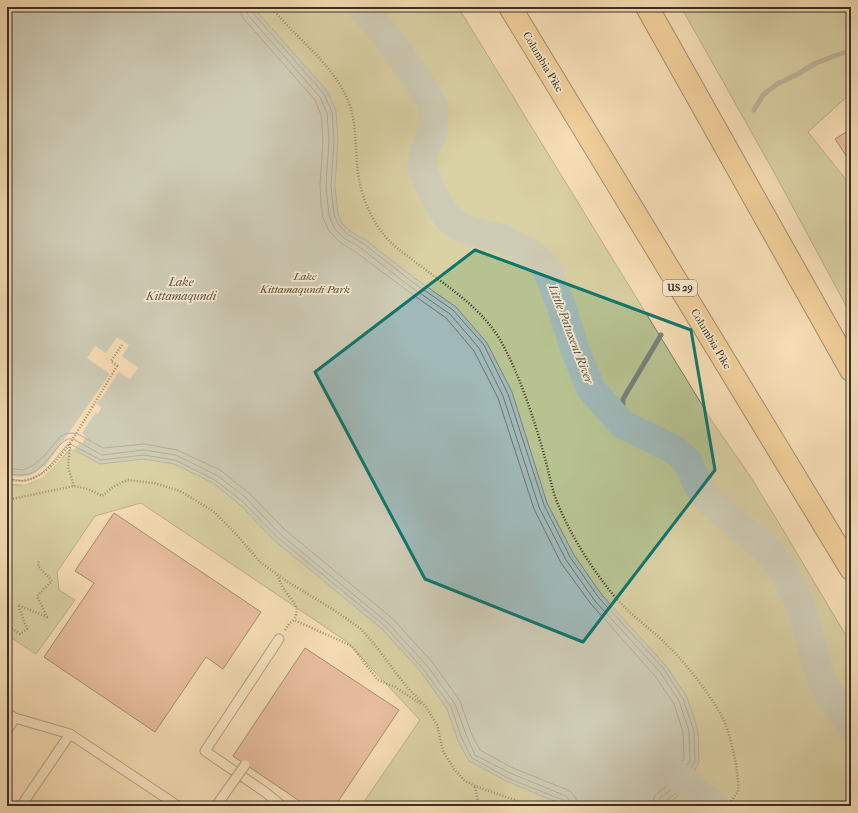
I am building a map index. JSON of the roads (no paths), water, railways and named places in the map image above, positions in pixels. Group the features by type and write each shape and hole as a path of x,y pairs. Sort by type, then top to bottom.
{"highway":[{"name":"Columbia Pike","path":"510,7 851,569"},
{"path":"647,7 851,370"}],"lane":[{"path":"279,639 205,751 265,792 282,806"},
{"path":"7,713 15,718 70,734 178,806"},
{"path":"7,730 15,718"},
{"path":"21,806 70,734"},
{"path":"216,806 244,765"}],"water":[{"name":"Lake Kittamaqundi","path":"7,7 253,7 328,92 336,111 338,141 335,186 338,214 342,223 350,231 366,240 413,277 456,307 487,343 512,392 547,503 574,555 602,595 667,667 687,697 698,730 699,762 688,784 677,797 664,806 566,806 506,781 469,761 458,741 447,709 421,672 382,629 274,540 239,504 213,483 174,464 143,459 100,464 71,448 51,470 35,481 17,485 7,483"}],"waterway":[{"name":"Little Patuxent River","path":"361,7 383,32 415,76 434,106 433,132 424,151 422,168 433,194 447,217 462,228 503,239 531,253 546,268 561,305 575,350 591,389 622,424 675,450 688,462 698,486 712,504 767,550 783,570 801,607 816,664 823,684 851,726"},
{"path":"754,110 763,95 777,84 816,63 851,50"},
{"path":"622,424 623,399 661,335"},
{"path":"657,759 714,806"}],"park label":[{"name":"Lake Kittamaqundi Park","path":"305,282"}]}
